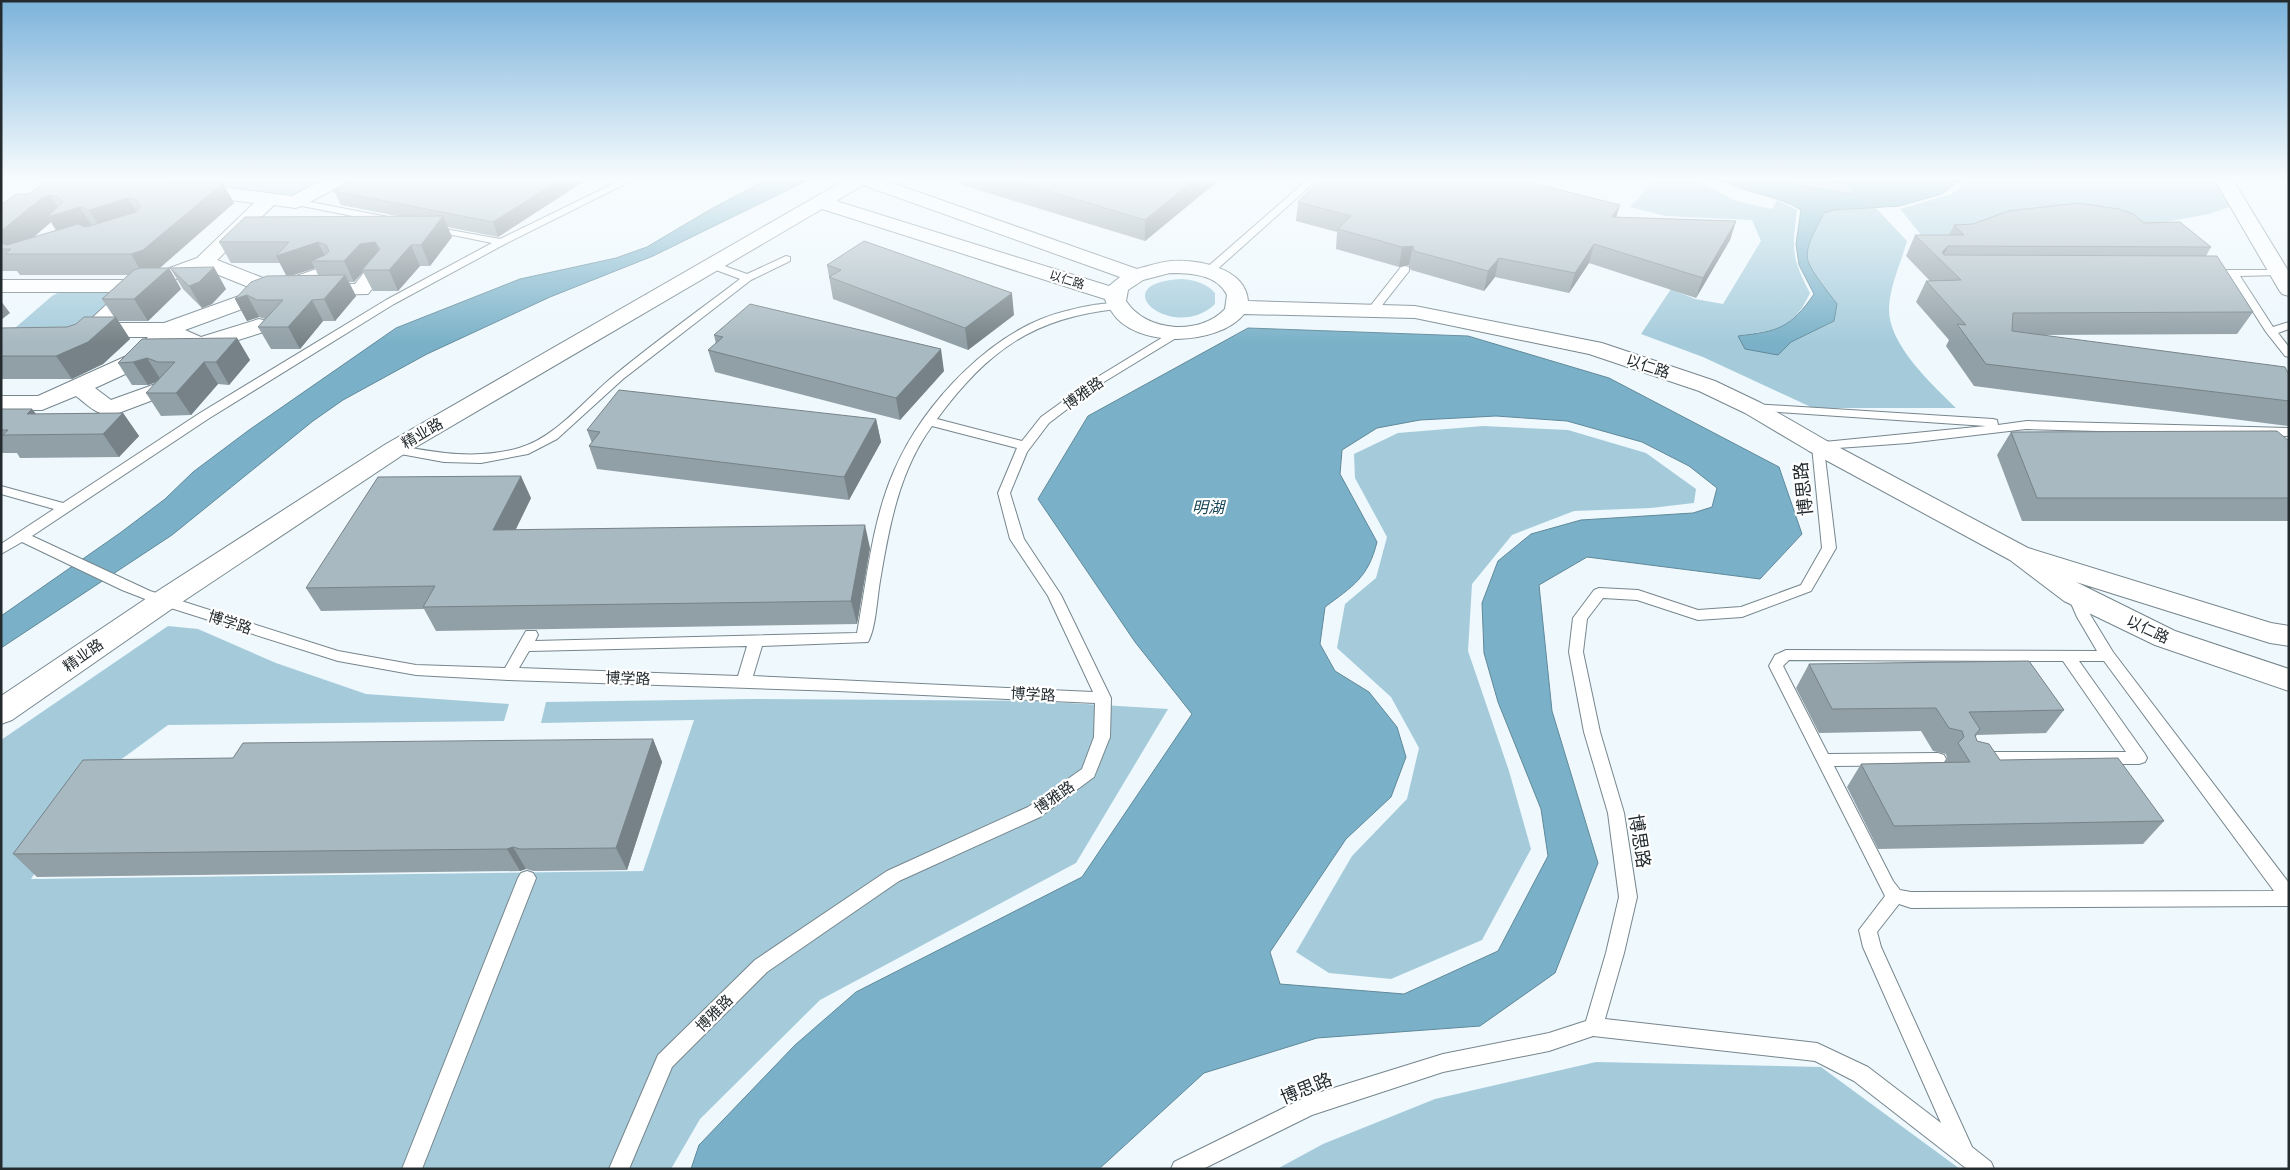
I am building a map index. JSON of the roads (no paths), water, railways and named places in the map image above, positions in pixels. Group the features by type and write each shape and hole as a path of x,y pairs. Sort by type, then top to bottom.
{"street":[{"path":"1,340 82,340 140,286 204,262 232,235"},
{"name":"精业路","path":"1,712 153,597 395,449 712,265 759,235"},
{"name":"以仁路","path":"950,235 1115,300"},
{"name":"以仁路","path":"1022,235 1134,275"},
{"path":"2255,235 2289,290"},
{"path":"204,262 275,290 361,290 378,270"},
{"path":"1170,267 1209,271 1223,278 1234,287 1239,297 1238,307 1230,317 1216,326 1198,331 1156,330 1137,325 1123,316 1115,300 1121,284 1134,275 1150,269 1170,267"},
{"path":"93,330 166,330 328,270"},
{"path":"4,277 140,286"},
{"name":"以仁路","path":"1238,307 1415,312 1594,348 1707,386 1753,408 1818,446 2019,554 2074,594 2165,638 2271,676 2289,680"},
{"path":"166,330 200,345 259,326"},
{"path":"1,403 42,403 139,359 166,330"},
{"path":"78,386 108,409 161,389"},
{"name":"以仁路","path":"2019,554 2270,633 2289,636"}],"lane":[{"path":"463,235 501,242"},
{"path":"1,550 204,416 382,307 516,235"},
{"path":"1209,271 1251,235"},
{"path":"395,449 444,458 482,459 524,451 553,436 619,377 747,278 786,259"},
{"path":"712,265 747,278"},
{"path":"1372,311 1405,269"},
{"path":"2196,273 2277,273"},
{"path":"2234,274 2271,332 2289,354"},
{"path":"508,675 528,641 756,641 864,638 885,524 900,470 929,421 956,386 998,349 1032,326 1070,312 1115,300"},
{"path":"2271,332 2289,325"},
{"name":"博雅路","path":"620,1169 665,1061 761,966 894,876 1034,812 1088,773 1102,737 1103,698 1054,595 1017,539 1004,493 1025,446 1045,420 1095,383 1177,332"},
{"path":"1753,408 2027,425 2289,432"},
{"path":"929,421 1025,446"},
{"path":"1818,446 1908,439 2027,425"},
{"name":"博思路","path":"1181,1169 1308,1106 1443,1063 1549,1042 1593,1026 1616,954 1628,897 1616,813 1592,732 1576,652 1580,618 1599,593 1638,595 1698,614 1742,612 1806,588 1829,548 1818,446"},
{"path":"1,490 66,508"},
{"name":"博学路","path":"22,537 153,597 338,656 416,670 1103,698"},
{"path":"2074,594 2084,617 2108,656 2289,898"},
{"path":"744,682 756,641"},
{"path":"2108,656 1786,655 1780,658 1776,666 1887,886 1894,896 1911,900 2289,898"},
{"path":"1968,758 2139,758 2067,656"},
{"path":"1824,760 1938,759"},
{"path":"412,1169 527,878"},
{"path":"1894,896 1868,930 1872,947 1964,1153"},
{"path":"1593,1026 1817,1052 1862,1074 1984,1169"}],"water":[{"path":"668,235 697,235 653,256 550,297 427,354 343,400 313,421 172,535 1,648 1,616 120,533 165,499 193,472 249,430 396,328 520,279 616,258 647,247"},
{"path":"1797,235 1813,235 1808,249 1808,261 1821,283 1837,304 1834,321 1791,342 1778,355 1745,349 1738,336 1773,330 1782,326 1798,315 1814,294 1799,265 1796,244"},
{"name":"明湖","path":"1248,328 1468,336 1609,378 1779,467 1802,534 1760,579 1587,557 1539,585 1552,711 1598,863 1555,973 1480,1026 1317,1038 1204,1073 1099,1169 691,1169 699,1145 795,1045 856,992 1082,877 1192,714 1135,642 1038,499 1088,416","holes":["1496,416 1567,421 1642,442 1689,466 1717,488 1712,507 1693,513 1581,520 1531,534 1498,561 1482,603 1484,653 1498,702 1541,809 1548,856 1498,951 1404,994 1280,984 1270,952 1346,839 1391,797 1406,757 1397,727 1369,692 1335,671 1320,644 1325,607 1351,587 1364,573 1377,542 1340,474 1342,450 1377,428 1420,420"]}]}
